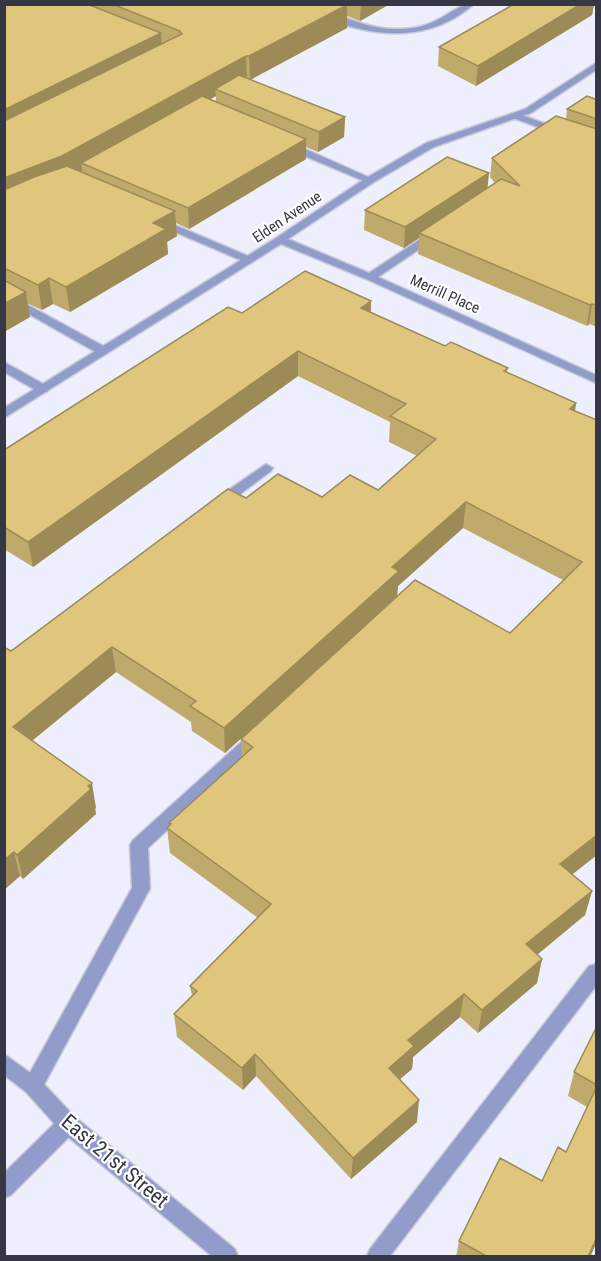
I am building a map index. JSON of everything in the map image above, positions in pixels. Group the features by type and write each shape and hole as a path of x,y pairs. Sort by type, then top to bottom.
{"street":[{"path":"294,4 368,30 400,32 429,27 470,4"},
{"name":"Elden Avenue","path":"4,414 249,260 370,180 430,145 528,111 597,66"},
{"path":"516,116 597,145"},
{"path":"276,140 370,180"},
{"path":"144,215 249,260"},
{"path":"370,277 446,228"},
{"name":"Merrill Place","path":"280,240 370,277 597,379"},
{"path":"4,295 103,351"},
{"path":"4,366 43,389"},
{"path":"210,510 266,468"},
{"path":"33,1086 141,889 139,845 270,725"},
{"path":"377,1257 597,972"},
{"name":"East 21st Street","path":"4,1063 33,1086 68,1124 228,1257"},
{"path":"4,1188 68,1124"}],"building":[{"path":"4,4 87,4 161,33 4,110"},
{"path":"112,4 347,5 246,56 62,156 4,178 4,121 182,34 180,31"},
{"path":"514,4 581,4 478,66 439,47"},
{"path":"239,75 345,117 319,132 215,89"},
{"path":"202,96 306,139 188,208 81,163"},
{"path":"587,96 597,98 597,119 567,109"},
{"path":"556,116 597,129 597,305 590,305 419,233 501,179 520,186 492,158"},
{"path":"447,157 489,173 405,227 365,210"},
{"path":"67,166 175,211 153,223 166,229 66,287 49,278 38,285 4,268 4,190"},
{"path":"305,271 371,301 361,308 445,346 451,342 508,368 504,371 576,403 570,409 597,420 597,835 560,864 592,891 526,944 542,959 482,1010 464,994 408,1040 414,1046 389,1068 419,1100 353,1158 255,1054 242,1068 174,1014 197,991 190,986 271,904 167,828 171,824 169,823 253,747 241,739 415,580 510,633 582,562 466,502 392,567 399,571 224,728 190,706 196,701 112,647 13,727 92,783 88,786 91,789 17,855 14,852 4,860 4,647 11,651 228,489 246,498 278,474 322,497 350,475 378,490 436,439 390,416 406,404 298,351 28,542 4,527 4,450 228,307 242,313"},
{"path":"4,280 26,292 4,304"},
{"path":"597,1026 597,1085 574,1072"},
{"path":"597,1086 597,1237 588,1257 488,1257 459,1241 500,1158 542,1181 558,1147 566,1152"}]}
